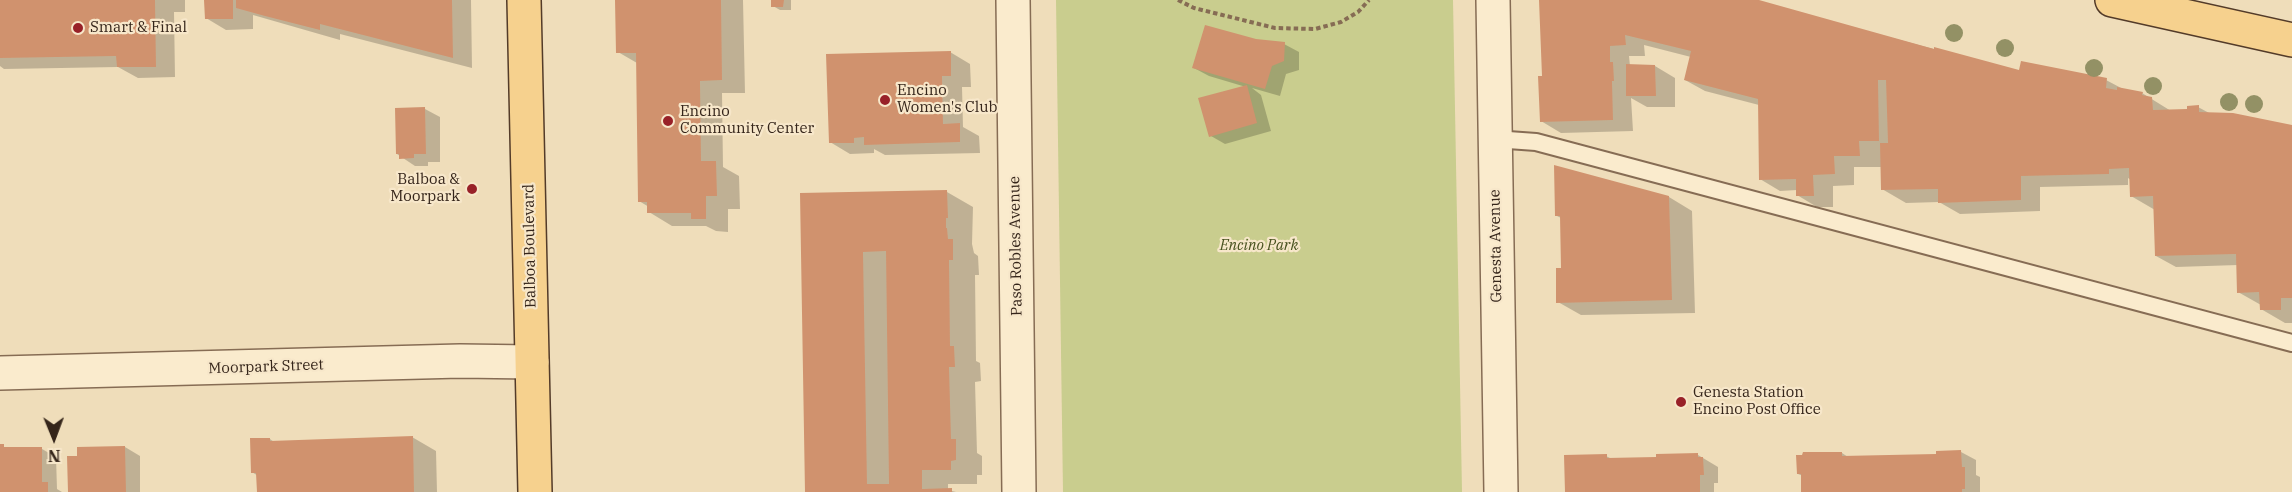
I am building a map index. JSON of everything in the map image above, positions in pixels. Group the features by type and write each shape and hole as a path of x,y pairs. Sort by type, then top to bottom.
{"main road":[{"name":"Balboa Boulevard","path":"524,0 535,492"},
{"path":"2112,0 2292,40"}],"street":[{"name":"Paso Robles Avenue","path":"1013,0 1019,492"},
{"name":"Genesta Avenue","path":"1493,0 1501,492"},
{"name":"Moorpark Street","path":"0,373 460,361 532,362"}],"lane":[{"path":"1494,140 1536,142 2292,343"}],"path":[{"path":"1178,0 1194,8 1275,28 1315,29 1341,22 1358,12 1370,0"}],"green space":[{"name":"Encino Park","path":"1056,0 1453,0 1462,492 1063,492"}],"building":[{"name":"Smart & Final","path":"0,0 155,0 156,67 117,67 116,56 0,58"},
{"path":"204,0 233,0 233,19 205,19"},
{"path":"236,0 452,0 453,58 320,24 320,30 265,16 236,8"},
{"name":"Encino Community Center","path":"615,0 721,0 722,80 700,81 701,161 716,161 717,196 706,196 706,219 691,219 691,213 647,213 647,202 638,202 636,53 616,53"},
{"path":"771,0 784,0 783,7 771,7"},
{"path":"1539,0 1759,0 1934,49 1934,47 2019,70 2021,61 2107,78 2106,88 2117,90 2117,87 2143,92 2142,95 2152,97 2153,110 2187,109 2187,106 2199,105 2199,112 2233,113 2292,125 2292,298 2281,298 2281,310 2260,310 2259,292 2237,293 2236,254 2155,256 2153,196 2130,197 2129,168 2109,169 2109,174 2021,176 2021,200 1938,203 1938,189 1881,190 1880,143 1888,143 1886,80 1878,80 1879,141 1859,141 1860,156 1834,156 1835,174 1813,175 1814,196 1796,196 1796,179 1759,180 1758,99 1684,80 1691,51 1625,35 1626,45 1610,46 1610,62 1613,62 1614,81 1612,81 1613,120 1540,122 1538,76 1542,76"},
{"path":"1205,25 1256,39 1285,42 1284,61 1272,66 1265,89 1192,68"},
{"name":"Encino Women's Club","path":"951,51 951,76 942,76 943,124 960,123 960,142 864,145 864,137 854,138 854,143 829,143 826,54"},
{"path":"1626,64 1655,65 1656,96 1626,96"},
{"path":"1247,85 1257,123 1209,137 1198,98"},
{"path":"425,107 426,154 414,154 414,158 399,159 399,154 396,154 395,108"},
{"path":"1554,165 1669,196 1672,300 1556,303 1556,268 1561,268 1560,216 1555,216"},
{"path":"947,190 946,228 948,239 953,239 953,260 949,260 950,346 954,346 955,367 949,367 951,439 956,439 956,460 951,461 951,470 922,470 922,489 952,488 952,492 805,492 800,193","holes":["886,251 889,484 867,484 863,252"]},
{"path":"413,436 414,492 257,492 256,473 251,473 250,438 270,438 270,441"},
{"path":"0,444 4,444 4,447 42,447 42,482 48,482 48,492 0,492"},
{"path":"125,446 126,492 68,492 67,456 77,456 77,447"},
{"path":"1961,450 1962,467 1965,467 1965,489 1962,489 1962,492 1801,492 1801,474 1797,474 1796,455 1802,455 1803,452 1842,452 1842,456 1936,454 1936,451"},
{"path":"1698,453 1698,457 1703,457 1704,475 1700,475 1700,492 1565,492 1564,455 1607,454 1607,458"}],"place":[{"name":"Smart & Final","path":"78,28"},
{"name":"Encino Women's Club","path":"885,100"},
{"name":"Encino Community Center","path":"668,121"},
{"name":"Balboa & Moorpark","path":"472,189"},
{"name":"Genesta Station Encino Post Office","path":"1681,402"}]}
